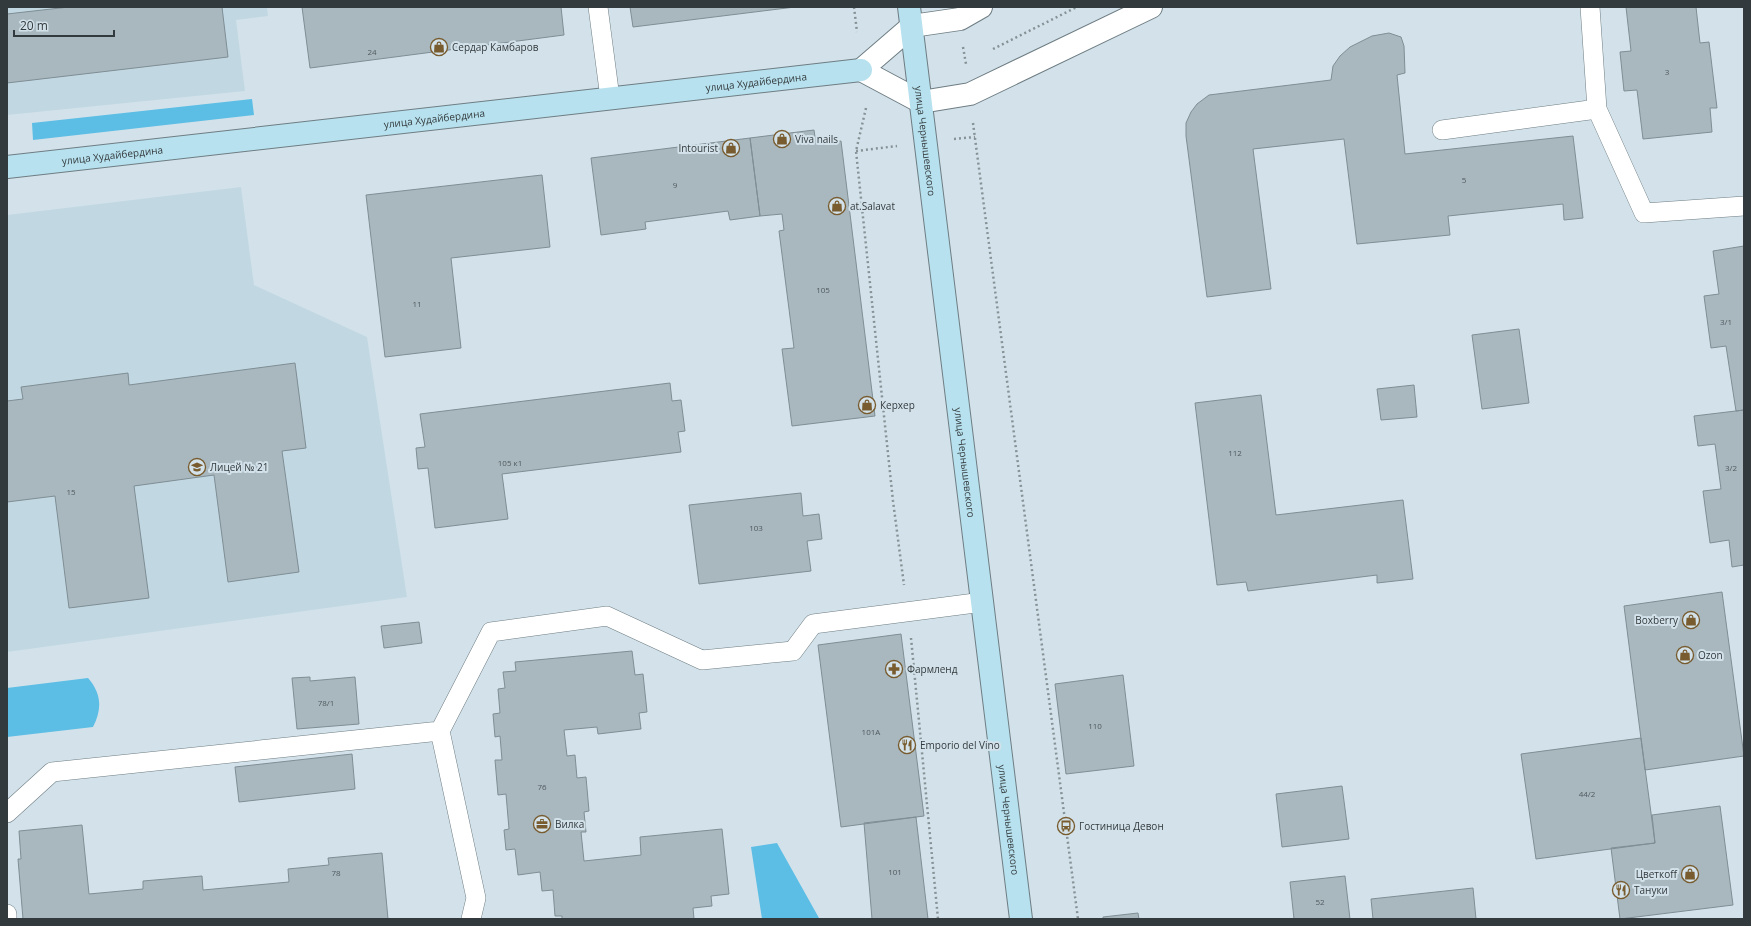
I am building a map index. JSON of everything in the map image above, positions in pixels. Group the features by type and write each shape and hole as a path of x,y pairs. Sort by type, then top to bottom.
{"street":[{"path":"981,7 960,19 911,16 862,70 921,102 970,94 1151,7"},
{"name":"улица Чернышевского","path":"911,16 1021,919"},
{"name":"улица Худайбердина","path":"7,167 862,70"}],"lane":[{"path":"598,7 610,98"},
{"path":"1590,7 1596,109 1644,213 1744,206"},
{"path":"1442,130 1596,109"},
{"path":"470,919 476,898 440,731 492,632 607,616 702,660 793,651 813,624 982,602"},
{"path":"7,813 52,772 440,731"},
{"path":"7,914 8,919"}],"path":[{"path":"854,7 857,32"},
{"path":"986,52 1077,7"},
{"path":"960,19 1078,919"},
{"path":"965,62 972,59"},
{"path":"866,108 856,151 893,501 908,612 938,919"}],"shaded area":[{"path":"7,7 267,7 268,16 236,20 245,91 7,115"},
{"path":"252,99 254,115 33,140 32,123"},
{"name":"Лицей № 21","path":"241,187 254,285 367,337 407,597 7,652 7,215"},
{"path":"88,678 96,690 99,702 98,714 93,727 7,737 7,688"},
{"path":"777,843 819,918 762,919 751,847"}],"building":[{"path":"69,7 222,7 228,57 7,83 7,14"},
{"path":"302,7 561,7 564,35 310,68"},
{"path":"630,7 795,7 633,27"},
{"path":"1626,7 1696,7 1700,43 1709,42 1717,108 1710,108 1712,132 1643,139 1637,90 1624,91 1620,52 1631,51"},
{"path":"1389,33 1401,37 1404,46 1405,73 1397,75 1405,154 1573,136 1583,218 1564,220 1563,204 1448,216 1450,235 1357,244 1344,139 1253,149 1271,289 1207,297 1186,136 1186,123 1191,112 1197,104 1209,95 1331,80 1333,66 1340,56 1350,47 1372,36"},
{"path":"814,130 816,144 841,141 875,416 792,426 782,349 794,348 779,231 784,230 782,214 760,216 750,138"},
{"path":"750,138 760,216 730,220 728,211 645,222 646,229 601,235 591,158"},
{"path":"542,175 550,247 451,258 461,348 385,357 366,195"},
{"path":"1744,246 1744,410 1736,411 1726,346 1711,348 1704,296 1719,294 1713,251"},
{"path":"1519,329 1529,403 1482,409 1472,335"},
{"path":"295,363 306,448 282,451 299,572 228,582 214,475 134,486 149,598 69,608 55,496 7,502 7,401 23,399 21,387 128,373 129,385"},
{"path":"670,383 672,401 681,400 685,431 678,432 681,452 502,474 508,519 435,528 428,468 418,469 416,448 425,447 420,414"},
{"path":"1414,385 1417,417 1381,420 1377,389"},
{"path":"1261,395 1276,515 1403,500 1413,579 1377,583 1377,575 1248,591 1246,582 1217,585 1195,403"},
{"path":"1744,410 1744,565 1732,567 1729,540 1710,543 1703,491 1721,489 1715,444 1698,446 1694,416"},
{"path":"801,493 803,516 819,514 822,539 807,541 811,571 699,584 689,505"},
{"path":"1722,592 1744,756 1645,770 1624,606"},
{"path":"419,622 422,643 384,648 381,626"},
{"path":"901,634 924,816 841,827 818,645"},
{"path":"632,651 635,675 643,674 647,712 639,713 641,729 598,734 597,727 564,730 567,756 575,755 577,778 586,777 589,811 584,812 586,832 581,832 584,861 641,855 640,837 722,829 729,894 711,896 712,906 693,908 694,919 562,919 562,916 555,916 553,890 542,891 540,872 518,875 515,849 506,850 504,830 509,829 506,794 498,795 495,760 502,760 500,736 495,737 493,714 500,713 498,689 505,688 503,672 516,671 515,662"},
{"path":"1123,675 1134,766 1066,774 1055,684"},
{"path":"310,677 310,681 355,677 359,724 297,729 292,678"},
{"path":"1641,738 1655,843 1536,859 1521,754"},
{"path":"352,754 355,789 239,802 235,767"},
{"path":"1342,786 1349,839 1282,847 1276,794"},
{"path":"1720,806 1733,905 1620,919 1611,848 1655,843 1652,815"},
{"path":"916,817 928,919 872,919 864,823"},
{"path":"82,825 89,894 143,889 143,881 202,876 203,890 289,882 288,869 329,865 328,858 382,853 388,919 23,919 18,859 21,859 19,831"},
{"path":"1345,876 1350,919 1294,919 1290,882"},
{"path":"1473,888 1476,919 1373,919 1371,899"},
{"path":"1138,913 1139,919 1103,919 1103,917"}],"place":[{"name":"Сердар Камбаров","path":"439,47"},
{"name":"Viva nails","path":"782,139"},
{"name":"Intourist","path":"731,148"},
{"name":"at.Salavat","path":"837,206"},
{"name":"Керхер","path":"867,405"},
{"name":"Лицей № 21","path":"197,467"},
{"name":"Boxberry","path":"1691,620"},
{"name":"Ozon","path":"1685,655"},
{"name":"Фармленд","path":"894,669"},
{"name":"Emporio del Vino","path":"907,745"},
{"name":"Вилка","path":"542,824"},
{"name":"Гостиница Девон","path":"1066,826"},
{"name":"Цветкoff","path":"1690,874"},
{"name":"Тануки","path":"1621,890"}]}
